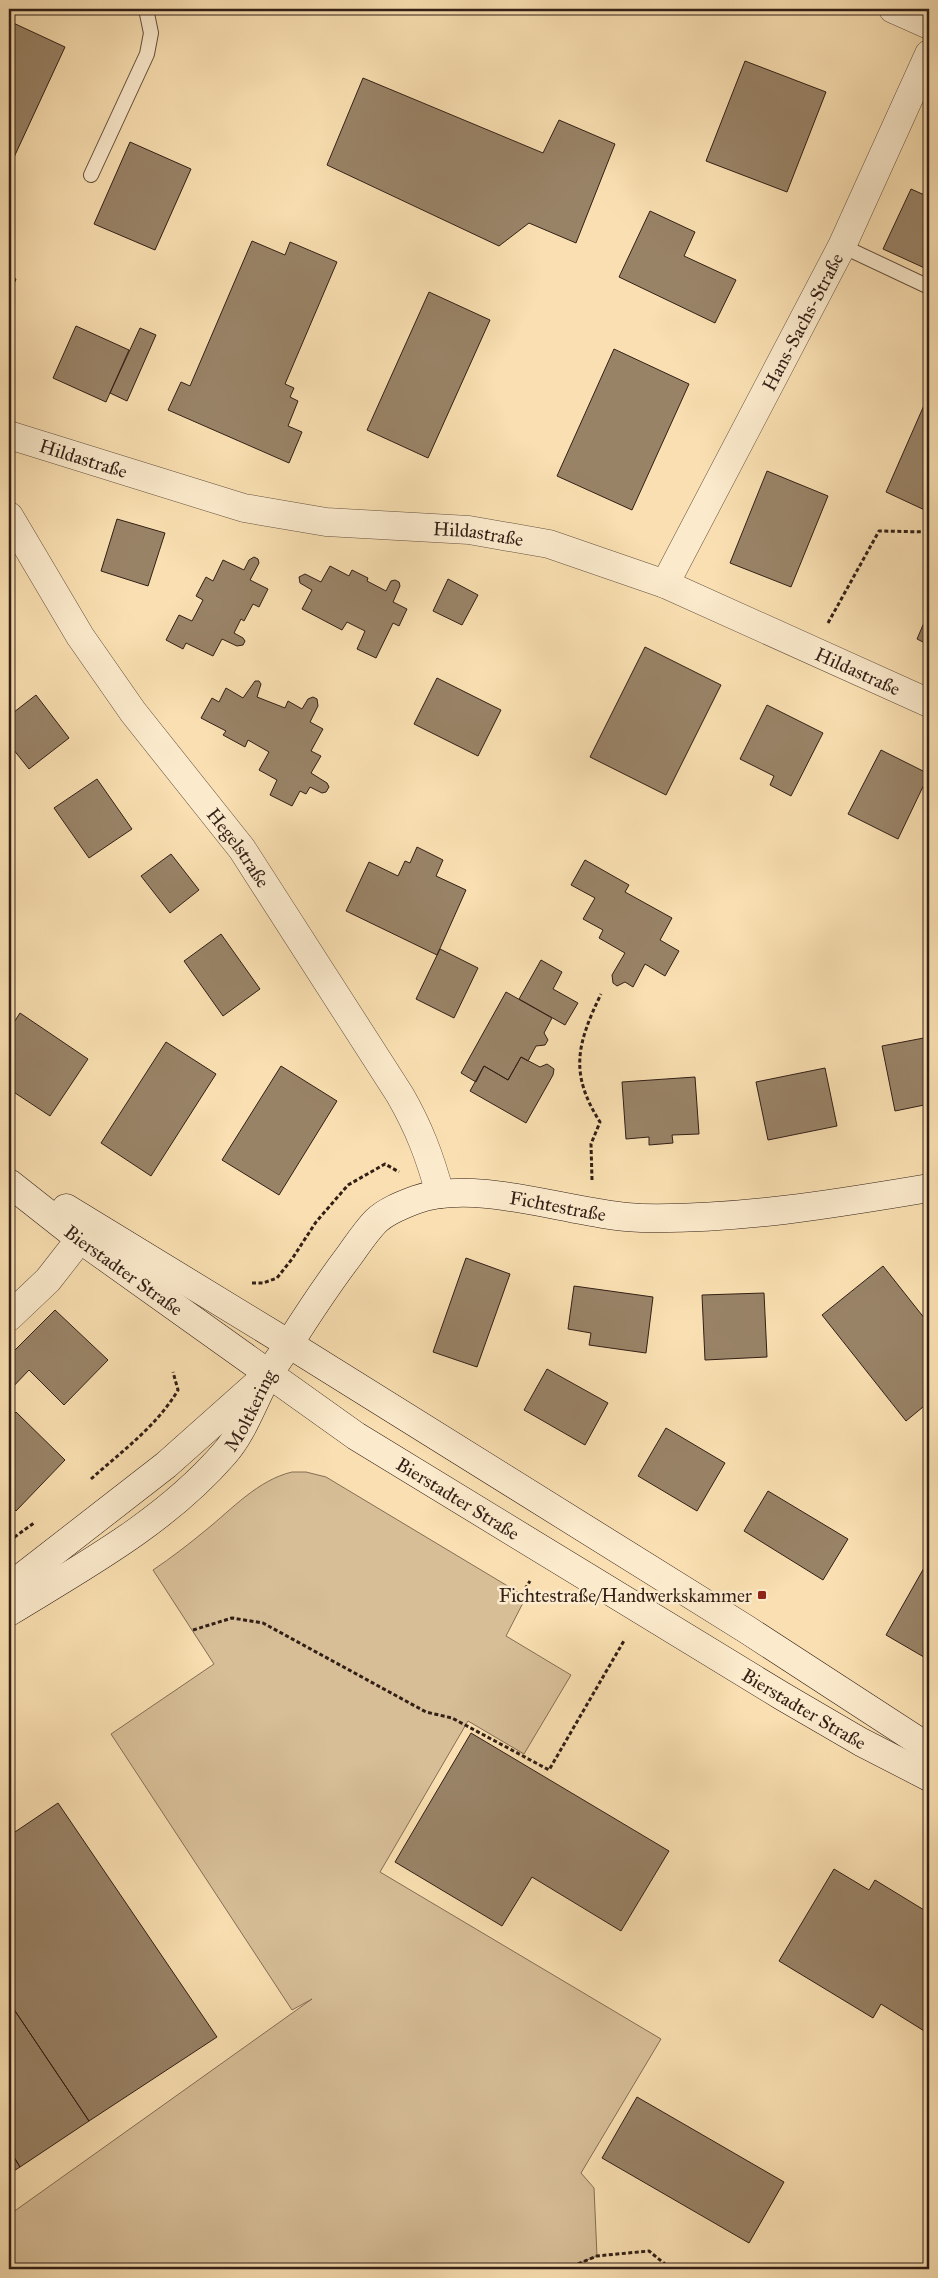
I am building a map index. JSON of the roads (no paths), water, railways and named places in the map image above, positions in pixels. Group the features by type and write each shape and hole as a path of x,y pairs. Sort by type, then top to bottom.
{"street":[{"path":"892,9 929,25"},
{"name":"Hans-Sachs-Straße","path":"665,584 842,246 929,54"},
{"name":"Hildastraße","path":"9,434 244,508 326,522 469,530 549,544 665,584 929,703"},
{"name":"Hegelstraße","path":"9,516 80,636 132,712 242,849 400,1095 430,1154 440,1194"},
{"name":"Bierstadter Straße","path":"9,1174 289,1344 746,1629 929,1748"},
{"name":"Bierstadter Straße","path":"9,1183 80,1239 356,1436 782,1696 861,1742 929,1777"},
{"name":"Fichtestraße","path":"269,1374 315,1301 376,1221 393,1210 417,1199 440,1194 498,1196 636,1218 673,1219 726,1217 859,1200 929,1188"},
{"path":"9,1317 48,1280 80,1239"},
{"name":"Moltkering","path":"9,1587 166,1465 269,1374"},
{"name":"Moltkering","path":"9,1612 114,1546 185,1494 227,1451 269,1374"}],"lane":[{"path":"91,175 147,54 151,33 146,9"},
{"path":"842,246 929,286"}],"place":[{"name":"Fichtestraße/Handwerkskammer","path":"762,1595"}]}
